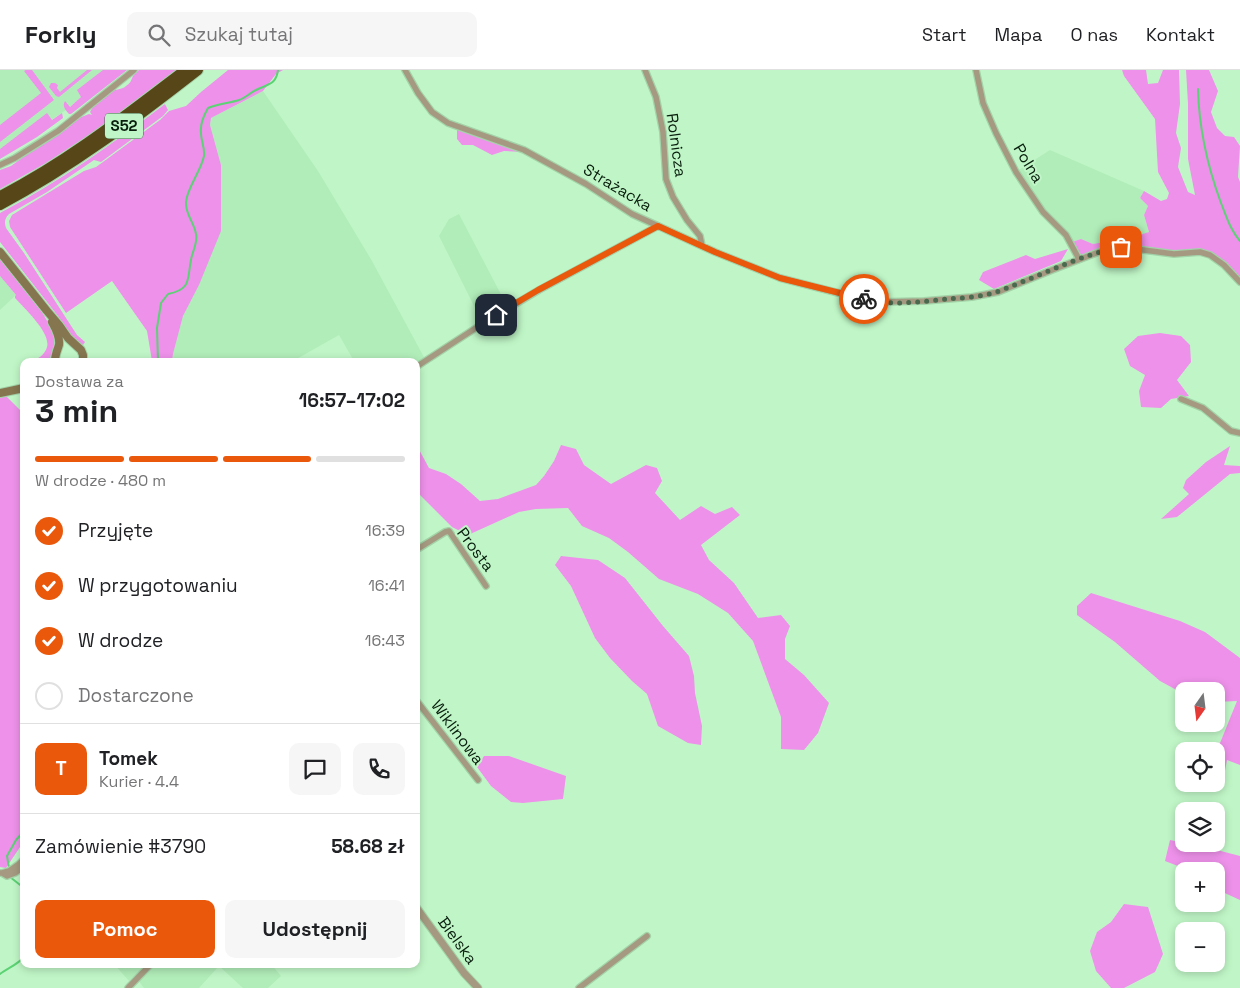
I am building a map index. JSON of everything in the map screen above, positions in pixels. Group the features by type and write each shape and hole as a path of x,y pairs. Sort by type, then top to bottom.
{"highway":[{"name":"S52","path":"0,196 74,152 105,131 185,70"},
{"name":"S52","path":"0,205 39,184 78,159 198,70"}],"main road":[{"path":"0,252 69,340 82,352 84,358"},
{"path":"47,311 59,339 55,358"},
{"path":"55,358 64,345 76,346"},
{"path":"0,393 20,389"}],"street":[{"path":"0,165 46,139 134,70"},
{"name":"Strażacka","path":"405,70 432,112 448,124 524,150 586,184 632,214 702,246 780,278 866,300 881,302 934,301 998,292 1104,250 1121,247 1174,254 1200,252 1210,255 1224,265 1240,282"},
{"name":"Rolnicza","path":"645,70 656,97 663,132 666,179 672,198 700,236 702,246"},
{"name":"Polna","path":"976,70 983,103 1016,172 1043,212 1066,235 1079,260"},
{"path":"420,364 538,290 658,226"},
{"path":"1181,399 1203,408 1231,431 1240,433"},
{"name":"Prosta","path":"420,548 449,531 486,586"},
{"name":"Wiklinowa","path":"420,705 478,780"},
{"path":"3,874 20,863"},
{"path":"3,874 15,873 20,867"},
{"name":"Bielska","path":"420,912 464,973 478,988"},
{"path":"578,988 647,936"},
{"path":"128,988 147,968"}],"shaded area":[{"path":"0,70 113,70 66,110 0,154"},
{"path":"32,70 54,100 0,142 0,125 41,93 24,71"},
{"path":"87,70 92,70 59,97 49,87 51,83 55,83 58,85 57,88 60,92"},
{"path":"103,70 127,70 69,114 64,108 65,101 70,107 81,97 77,90"},
{"path":"139,70 176,70 95,131 46,163 0,189 0,170 11,166 79,118 89,114 92,115 90,112 97,102 104,96 128,85 133,75"},
{"path":"228,70 283,70 276,74 263,91 211,118 210,125 221,165 221,231 199,285 183,316 172,358 152,358 147,331 112,281 66,313 10,227 9,221 12,215 84,171 96,167 160,120 169,111 186,106"},
{"path":"1122,70 1146,70 1148,84 1158,83 1163,70 1179,70 1180,104 1176,133 1181,148 1178,167 1188,192 1195,195 1188,159 1186,70 1209,70 1218,91 1211,112 1217,128 1225,136 1234,137 1240,146 1238,177 1240,182 1240,279 1211,253 1103,248 1082,256 1076,252 1072,242 1081,239 1093,244 1133,237 1149,232 1144,215 1148,206 1140,198 1144,191 1161,201 1167,199 1169,193 1158,172 1155,119 1124,76"},
{"path":"263,91 318,171 372,261 425,359 420,362 420,358 352,358 339,335 298,358 172,358 183,316 199,285 221,165 210,125 211,118"},
{"path":"165,104 168,110 163,116 101,162 94,160 47,192 9,214 6,219 6,228 77,335 85,342 83,345 71,336 58,316 0,242 0,213 43,189 85,162"},
{"path":"47,113 52,120 62,113 63,118 37,137 0,159 0,149"},
{"path":"457,129 523,152 504,151 492,155 473,145 462,145 457,139"},
{"path":"1050,150 1144,191 1140,198 1148,206 1144,215 1149,232 1133,237 1093,244 1081,239 1072,242 1045,211 1017,171"},
{"path":"459,214 506,304 480,318 439,236 449,219"},
{"path":"1068,249 1061,261 994,289 979,280 983,272 1026,255 1035,259"},
{"path":"0,259 42,312 54,333 54,345 51,358 38,358 47,347 45,335 0,276"},
{"path":"0,276 16,295 0,310"},
{"path":"1160,333 1181,336 1190,345 1191,362 1177,380 1189,396 1171,399 1161,408 1141,407 1139,391 1145,375 1130,366 1124,349 1138,336"},
{"path":"0,397 7,397 20,410 20,847 6,868 0,867"},
{"path":"561,445 576,449 584,465 611,484 646,465 657,468 662,481 655,493 680,520 701,506 715,514 732,507 740,515 701,545 709,560 734,583 758,618 781,615 790,626 785,639 785,659 804,675 829,703 818,733 804,750 781,749 781,717 753,641 728,613 698,594 659,579 609,538 582,526 568,508 536,509 519,512 468,535 452,527 420,495 420,451 429,468 446,474 480,501 498,499 536,485 554,461"},
{"path":"1230,446 1224,465 1240,466 1240,473 1230,474 1177,517 1161,519 1189,494 1183,488 1186,480 1206,462"},
{"path":"561,556 598,560 625,578 689,656 702,726 701,745 688,743 658,726 647,694 610,658 595,638 571,586 555,565"},
{"path":"1091,593 1180,621 1205,632 1240,658 1240,765 1227,760 1225,771 1225,742 1220,742 1237,701 1225,702 1225,682 1175,682 1175,689 1160,681 1115,642 1077,615 1077,606"},
{"path":"484,756 509,756 566,776 563,799 523,803 511,802 491,786 477,767"},
{"path":"1170,840 1175,841 1175,852 1225,852 1240,856 1240,900 1225,893 1225,862 1175,862 1175,865 1165,861"},
{"path":"1124,904 1148,907 1163,954 1155,972 1124,988 1111,988 1096,971 1090,951 1097,932 1111,922"},
{"path":"118,968 142,968 129,981"},
{"path":"150,968 217,968 199,988 144,988 138,980"},
{"path":"221,968 274,968 281,976 268,988 243,988"}],"waterway":[{"path":"158,358 157,328 161,303 168,294 176,292 185,286 196,241 195,230 186,202 204,156 201,130 204,117 208,108 239,100 271,83 275,79 278,70"},
{"path":"1198,89 1202,133 1212,175 1229,223 1240,241"},
{"path":"9,868 7,856 20,836"},
{"path":"10,875 20,885"},
{"path":"0,974 20,960"}],"way so far":[{"path":"864,299 881,302 924,302 998,292 1104,250 1121,247"}],"route":[{"path":"496,315 538,290 658,226 715,252 780,278 864,299"}]}
